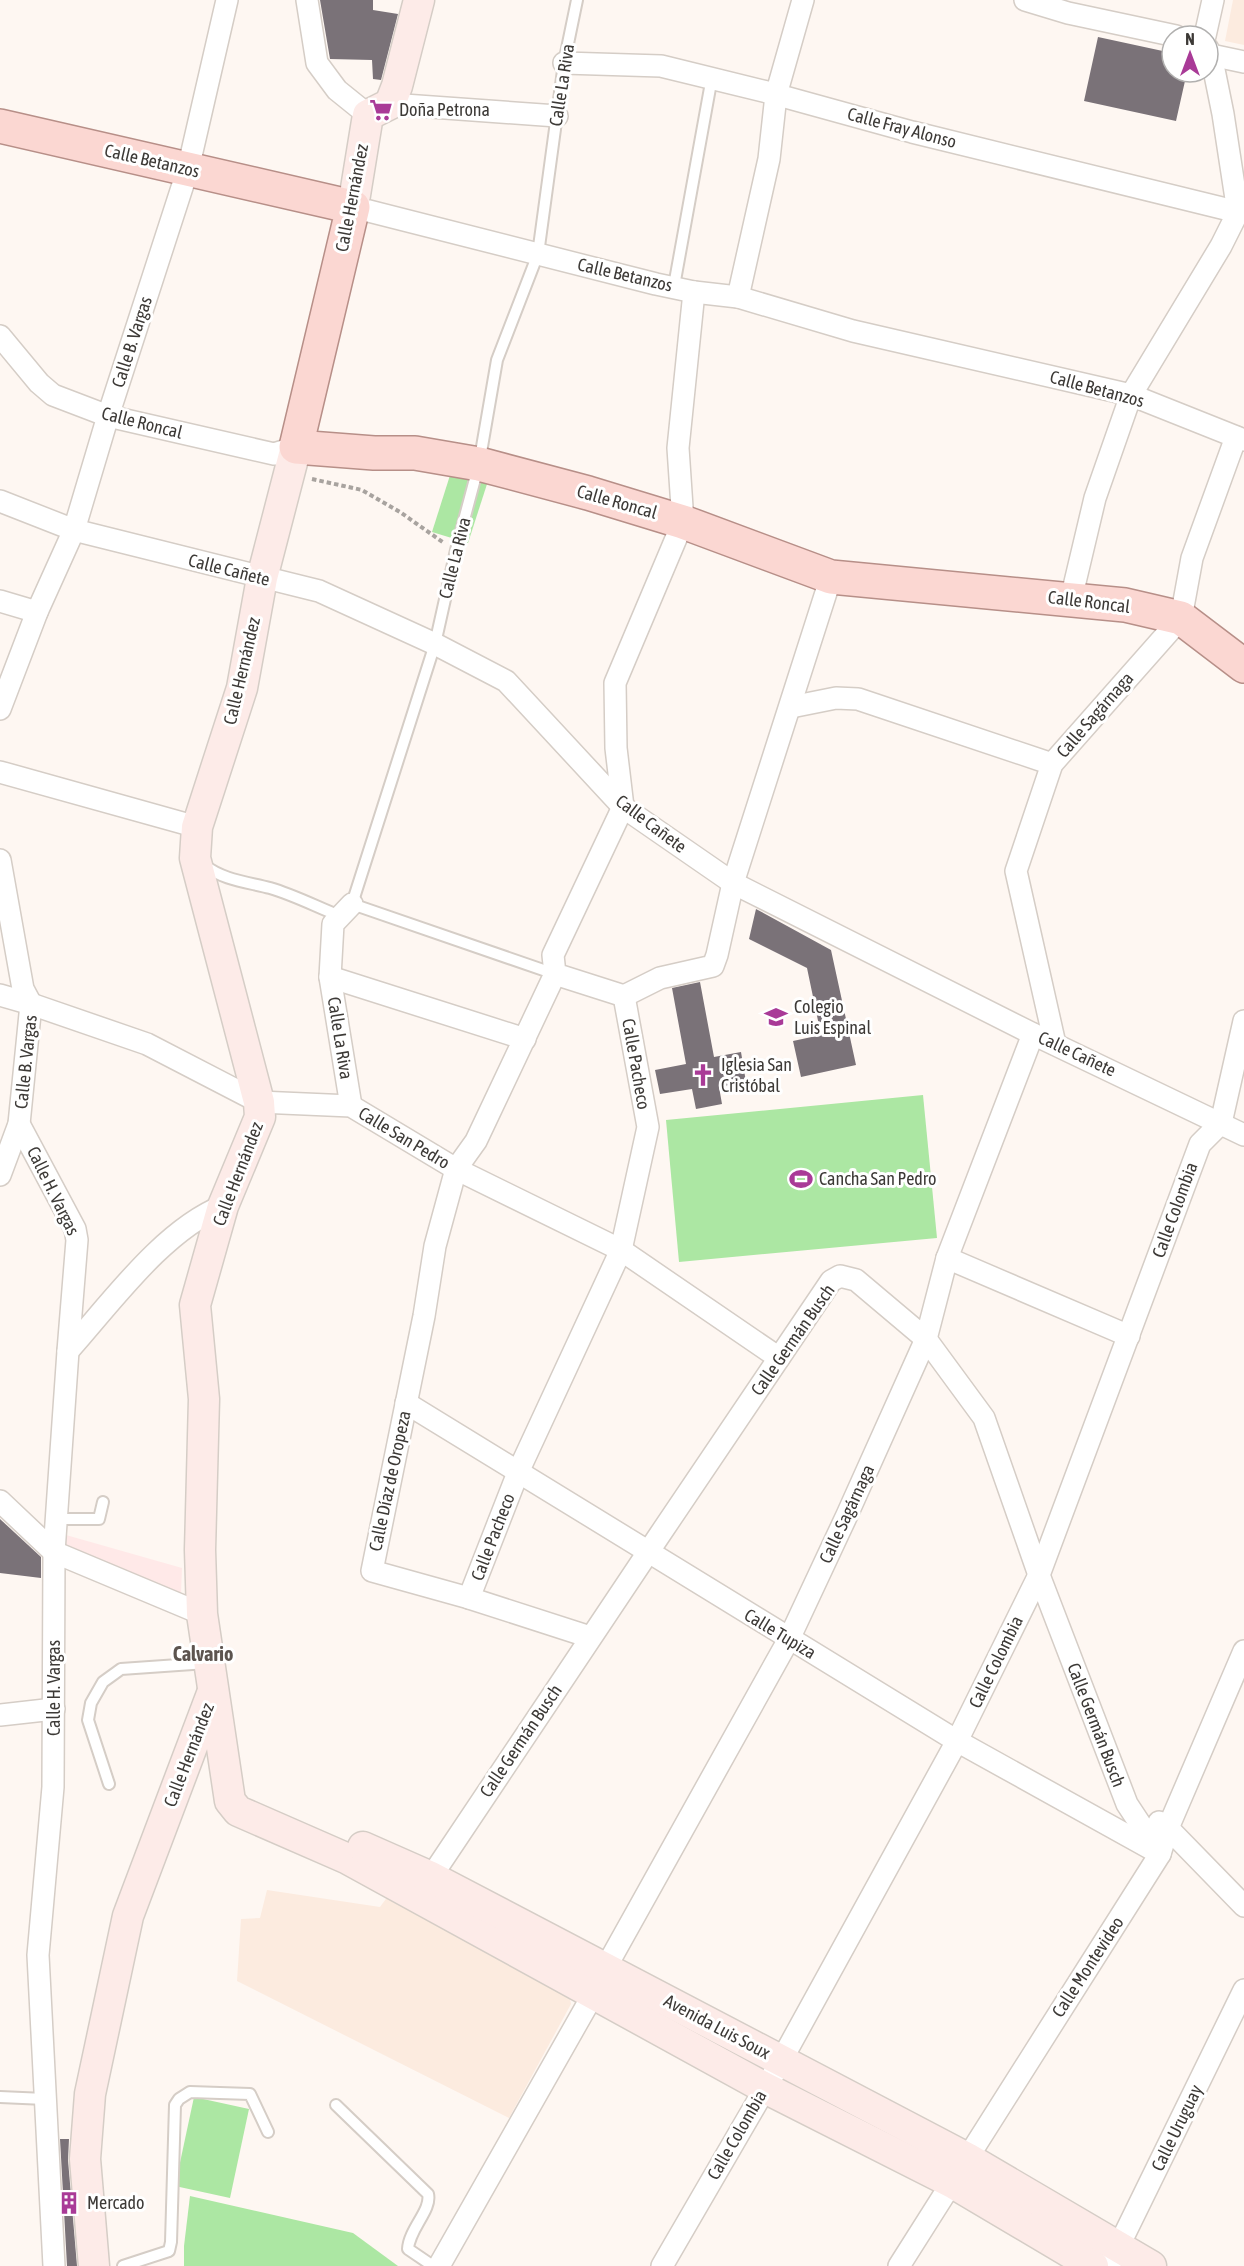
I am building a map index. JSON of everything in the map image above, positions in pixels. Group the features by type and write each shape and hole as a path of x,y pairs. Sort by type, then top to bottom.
{"main road":[{"name":"Calle Hernández","path":"94,2266 85,2159 90,2094 128,1916 212,1676 202,1614 200,1550 204,1399 195,1305 223,1206 260,1117 259,1102 195,858 197,827 242,688 262,578 379,110 398,86 419,0"},
{"name":"Calle Betanzos","path":"0,126 353,207"},
{"name":"Calle Roncal","path":"292,460 374,453 415,453 479,464 588,493 683,522 831,578 1125,605 1181,618 1244,666"},
{"name":"Avenida Luis Soux","path":"212,1676 230,1801 238,1810 348,1859 600,1981 781,2061 960,2170 1114,2257 1151,2266"},
{"name":"Avenida Luis Soux","path":"268,1822 362,1846 431,1877 600,1981 765,2088 960,2170 1093,2266"}],"street":[{"name":"Calle B. Vargas","path":"0,709 37,612 74,530 108,416 188,169 227,0"},
{"path":"307,0 317,63 337,90 379,110 557,116"},
{"path":"738,297 769,159 776,95 803,0"},
{"path":"1025,0 1068,13 1160,33"},
{"path":"1211,24 1214,0"},
{"path":"1220,52 1244,62"},
{"name":"Calle Fray Alonso","path":"564,63 661,66 712,77 923,135 1238,212"},
{"path":"1071,599 1095,498 1131,395 1221,246 1238,212 1216,84"},
{"name":"Calle Betanzos","path":"353,207 656,284 738,297 853,331 1131,395 1240,438"},
{"path":"456,1169 476,1141 555,974 554,955 623,807 616,748 615,683 683,522 678,448 684,289"},
{"name":"Calle Roncal","path":"0,336 39,383 53,395 108,416 292,460"},
{"path":"1181,618 1192,558 1240,438"},
{"name":"Calle Cañete","path":"0,501 74,530 319,591 435,644 506,681 623,807 733,883 1033,1034 1244,1134"},
{"name":"Calle Pacheco","path":"469,1598 519,1470 621,1250 648,1127 624,996 660,978 713,966 733,883 831,578"},
{"path":"0,601 37,612"},
{"name":"Calle Sagárnaga","path":"1055,1044 1016,871 1052,764 1181,618"},
{"path":"791,707 836,698 858,699 1052,764"},
{"path":"0,772 197,827"},
{"name":"Calle B. Vargas","path":"0,860 7,934 22,989 31,1004 20,1124 0,1175"},
{"name":"Calle La Riva","path":"346,910 333,924 330,977 351,1106"},
{"path":"555,974 624,996"},
{"path":"330,977 525,1039"},
{"name":"Calle San Pedro","path":"0,995 147,1044 259,1102 351,1106 456,1169 621,1250 779,1358"},
{"path":"1221,1123 1244,1021"},
{"name":"Calle Sagárnaga","path":"439,2266 789,1639 848,1515 926,1339 947,1258 1033,1034"},
{"name":"Calle Colombia","path":"662,2266 781,2061 957,1741 1039,1575 1200,1144 1221,1123"},
{"name":"Calle H. Vargas","path":"20,1124 75,1229 77,1240 54,1552 53,1787 38,1954 54,2266"},
{"name":"Calle Díaz de Oropeza","path":"456,1169 435,1246 424,1316 372,1571 469,1598 590,1637"},
{"path":"68,1351 156,1252 204,1214 223,1206"},
{"path":"947,1258 1129,1336"},
{"name":"Calle Germán Busch","path":"431,1877 831,1281 840,1276 856,1280 926,1339 984,1418 1039,1575 1127,1804 1160,1854"},
{"name":"Calle Tupiza","path":"406,1403 519,1470 649,1553 957,1741 1160,1854"},
{"path":"0,1501 54,1552 202,1614"},
{"name":"Calle Montevideo","path":"899,2266 1160,1854 1168,1828 1244,1651"},
{"path":"0,1715 54,1709"},
{"path":"1127,1804 1168,1828 1244,1906"},
{"name":"Calle Uruguay","path":"1114,2257 1244,1992"}],"lane":[{"name":"Calle La Riva","path":"346,910 435,644 456,550 479,464 497,360 538,254 564,63 577,0"},
{"path":"684,289 712,77"},
{"path":"195,858 210,870 242,883 270,888 346,910 555,974"},
{"path":"57,1519 99,1519 103,1502"},
{"path":"109,1784 88,1720 91,1702 103,1682 122,1670 212,1676"},
{"path":"123,2266 169,2251 175,2105 179,2099 190,2092 250,2094 268,2132"},
{"path":"0,2097 45,2099"},
{"path":"336,2105 428,2194 428,2205 411,2233 408,2249 433,2266"}],"path":[{"path":"292,460 362,490 400,512 432,536 456,550"}],"shaded area":[{"path":"1233,0 1244,0 1244,45 1225,41"},
{"path":"66,1535 182,1568 181,1593 65,1547"},
{"path":"267,1890 380,1907 391,1892 569,1995 571,2004 509,2118 237,1981 241,1919 260,1918"}],"green space":[{"path":"452,469 488,481 468,543 432,532"},
{"name":"Cancha San Pedro","path":"923,1095 937,1238 679,1262 666,1120"},
{"path":"194,2097 249,2109 230,2198 175,2186"},
{"path":"190,2196 353,2233 398,2266 184,2266"}],"building":[{"path":"320,0 373,0 373,10 398,14 381,80 373,79 372,60 330,59"},
{"path":"1098,37 1160,50 1160,84 1184,84 1176,121 1084,101"},
{"path":"756,909 831,950 856,1065 801,1077 793,1041 821,1035 807,968 749,939"},
{"path":"700,982 714,1057 741,1052 746,1082 719,1087 722,1104 696,1109 692,1089 660,1094 655,1070 686,1064 672,988"},
{"path":"0,1519 41,1557 41,1578 0,1573"},
{"path":"60,2139 69,2139 68,2160 77,2266 67,2266"}],"place":[{"name":"Doña Petrona","path":"381,110"},
{"name":"Colegio Luis Espinal","path":"776,1017"},
{"name":"Iglesia San Cristóbal","path":"703,1075"},
{"name":"Cancha San Pedro","path":"801,1179"},
{"name":"Mercado","path":"69,2203"}],"district":[{"name":"Calvario","path":"203,1654"}]}
